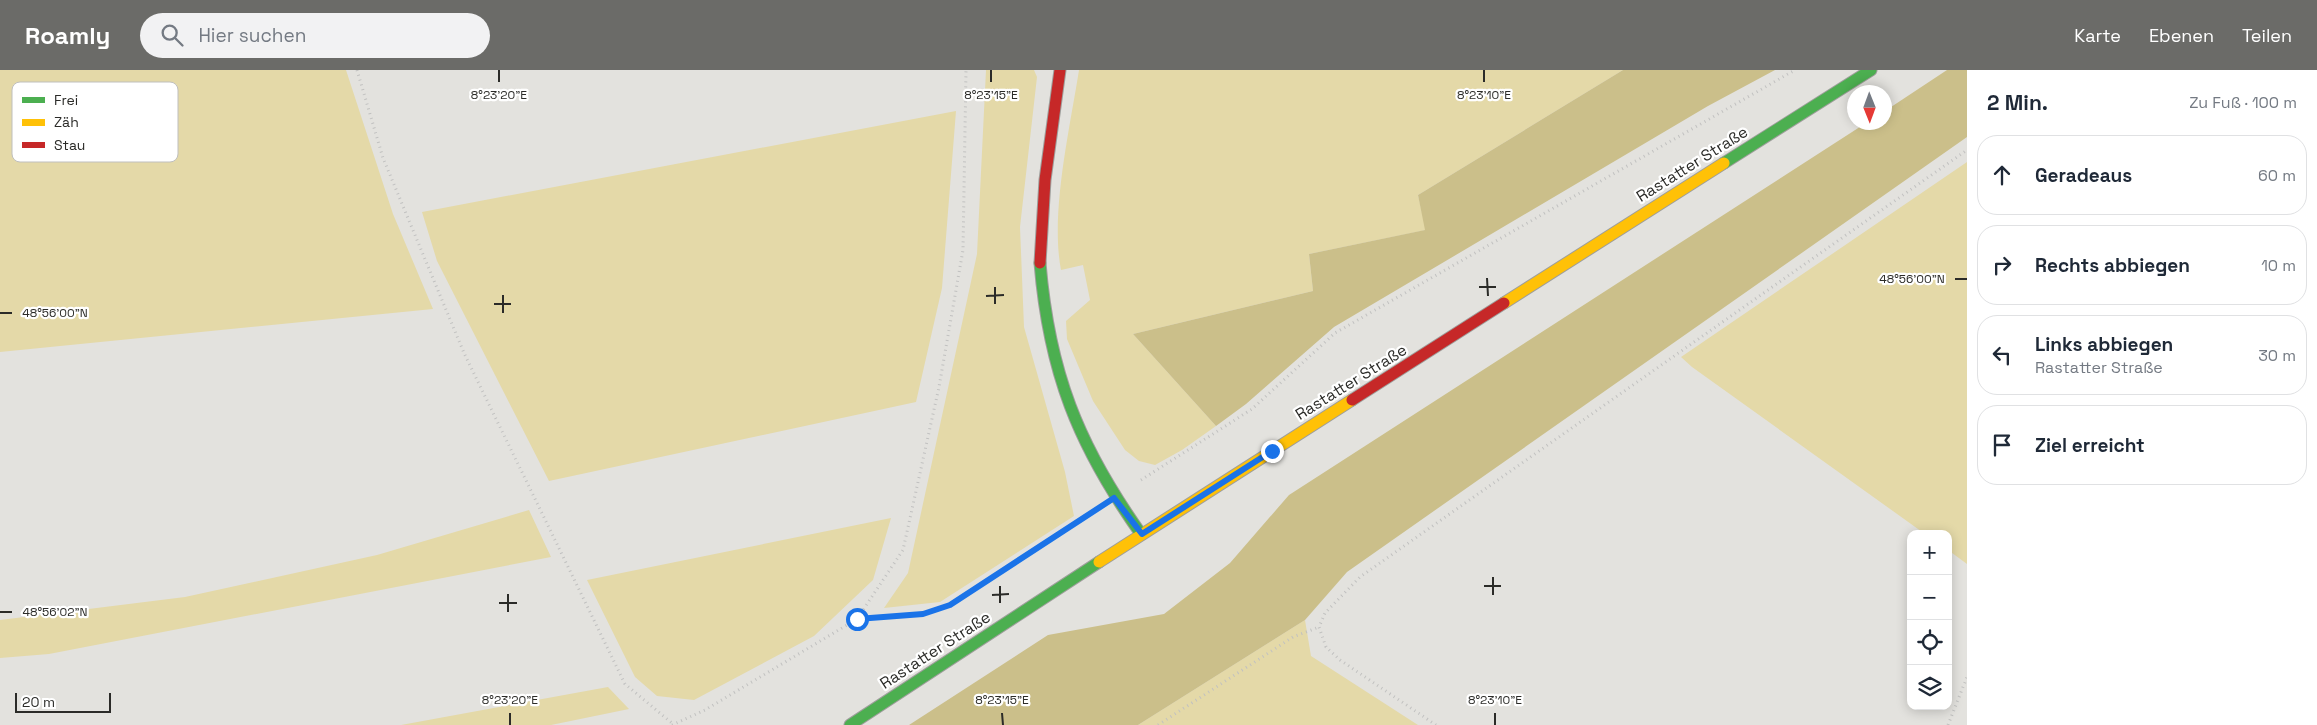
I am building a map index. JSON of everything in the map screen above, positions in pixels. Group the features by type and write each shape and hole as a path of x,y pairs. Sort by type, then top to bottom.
{"main road":[{"path":"1060,70 1046,166 1039,249 1045,326 1058,379 1082,439 1114,498 1142,534"},
{"name":"Rastatter Straße","path":"850,725 1142,534 1871,70"}],"path":[{"path":"357,70 384,158 464,353 625,684 672,724 705,710 857,619 903,550 939,387 963,250 966,70"},
{"path":"857,619 923,614 950,605 1252,409 1335,333 1795,70"},
{"path":"1158,725 1293,637 1319,627 1326,613 1360,576 1967,150"},
{"path":"1319,627 1326,647 1340,660 1436,725"},
{"path":"1948,725 1967,677"}],"shaded area":[{"path":"0,70 346,70 393,214 433,309 0,352"},
{"path":"986,70 1034,70 1037,77 1020,227 1024,327 1065,472 1074,516 940,602 884,608 908,573 977,254"},
{"path":"1079,70 1623,70 1418,195 1426,230 1309,254 1313,291 1133,334 1216,426 1182,450 1155,465 1139,461 1125,450 1093,401 1067,339 1066,321 1090,300 1083,265 1061,270 1058,247 1059,197 1062,170"},
{"path":"1623,70 1775,70 1708,106 1334,327 1246,404 1216,426 1133,334 1313,291 1309,254 1425,230 1418,195"},
{"path":"1947,70 1967,70 1967,137 1347,572 1305,620 1138,725 909,725 1048,635 1164,614 1230,563 1289,495 1855,130 1892,130 1892,106"},
{"path":"956,111 942,288 916,402 549,481 437,261 422,212"},
{"path":"1967,162 1967,564 1952,553 1952,530 1919,530 1692,367 1681,357"},
{"path":"529,510 551,557 49,654 0,658 0,620 185,597 377,555"},
{"path":"891,518 873,580 814,636 694,700 657,696 635,677 587,580"},
{"path":"1305,620 1311,656 1418,725 1138,725"},
{"path":"608,687 629,709 551,725 401,725"}],"traffic: fast":[{"path":"1724,163 1871,70"},
{"path":"1040,263 1044,302 1051,339 1059,373 1070,406 1100,469 1141,534"},
{"path":"850,725 1099,562"}],"traffic: slow":[{"path":"1504,303 1724,163"},
{"path":"1099,562 1352,400"}],"traffic: jam":[{"path":"1040,263 1045,180 1060,70"},
{"path":"1352,400 1504,303"}],"route":[{"path":"857,619 923,614 950,605 1114,498 1142,534 1272,451"}]}
